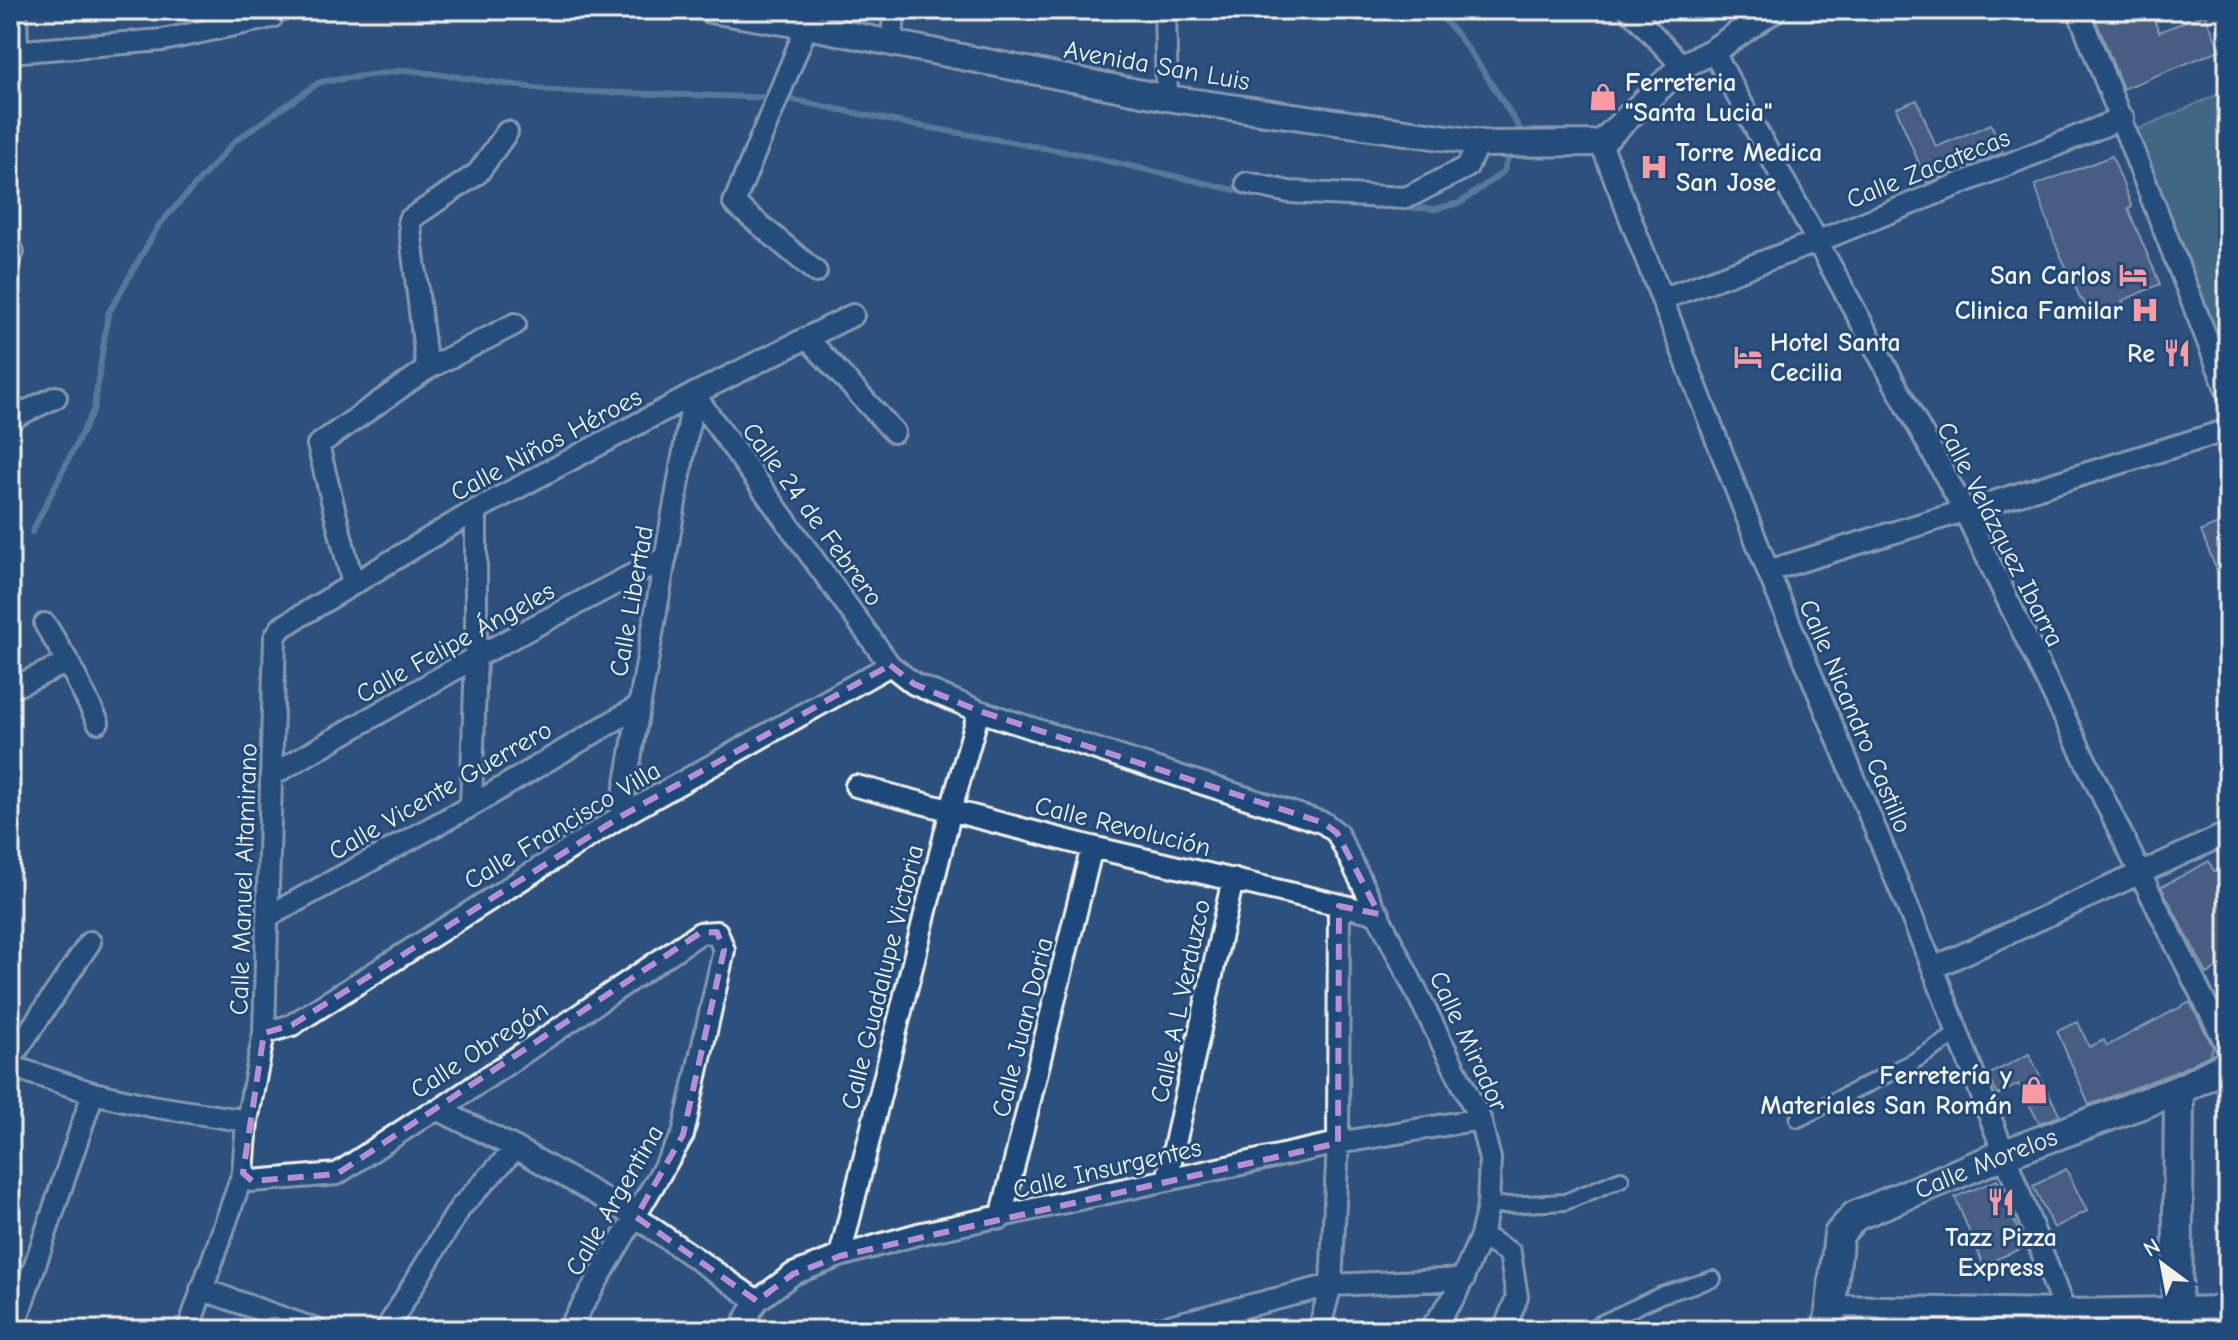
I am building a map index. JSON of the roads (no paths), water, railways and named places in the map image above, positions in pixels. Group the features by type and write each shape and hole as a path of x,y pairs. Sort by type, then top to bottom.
{"main road":[{"name":"Calle Morelos","path":"1829,1318 1839,1234 1855,1216 2005,1154 2179,1090 2228,1065"},
{"path":"2177,1319 2179,1090"}],"street":[{"path":"16,10 14,52 163,40 272,17 275,10"},
{"name":"Avenida San Luis","path":"710,10 807,26 1167,98 1484,144 1600,143"},
{"path":"892,43 894,10"},
{"path":"1165,10 1167,98"},
{"path":"1630,10 1682,66"},
{"path":"1600,143 1682,66 1713,51 1773,10"},
{"path":"2078,10 2123,118 2228,393"},
{"path":"807,26 734,203 816,272"},
{"name":"Calle Velázquez Ibarra","path":"1713,51 1964,510 2228,1048"},
{"name":"Calle Zacatecas","path":"1662,299 1816,242 2123,118"},
{"path":"427,369 409,220 478,173 507,132"},
{"name":"Calle Nicandro Castillo","path":"1600,143 1768,571 1959,1033 2064,1310"},
{"path":"1247,183 1289,192 1406,198 1467,167 1484,144"},
{"name":"Calle Niños Héroes","path":"275,637 282,627 476,510 694,394 853,315"},
{"path":"353,584 318,445 427,369 515,324"},
{"path":"807,338 894,432"},
{"name":"Calle Libertad","path":"620,817 694,394"},
{"name":"Calle 24 de Febrero","path":"694,394 890,665 914,684 979,711 1331,827"},
{"path":"10,419 56,397"},
{"path":"1768,571 2228,430"},
{"path":"471,806 476,657 476,510"},
{"name":"Calle Felipe Ángeles","path":"272,775 476,657 666,557"},
{"path":"45,624 98,722"},
{"name":"Calle Manuel Altamirano","path":"188,1330 243,1173 247,1121 264,1033 275,637"},
{"path":"10,689 68,662"},
{"name":"Calle Francisco Villa","path":"264,1033 292,1025 620,817 890,665"},
{"name":"Calle Vicente Guerrero","path":"267,917 471,806 639,706"},
{"name":"Calle Guadalupe Victoria","path":"840,1256 951,810 979,711"},
{"name":"Calle Revolución","path":"856,786 1092,847 1379,914"},
{"name":"Calle Mirador","path":"1331,827 1379,914 1480,1119 1490,1159 1488,1206 1481,1236 1464,1279 1430,1330"},
{"path":"1933,968 2228,833"},
{"name":"Calle Juan Doria","path":"1001,1218 1092,847"},
{"name":"Calle A L Verduzco","path":"1167,1180 1233,879"},
{"path":"1319,1330 1331,1285 1338,1143 1339,906"},
{"name":"Calle Obregón","path":"243,1173 252,1181 337,1174 426,1115 439,1110 700,933 717,932 724,950"},
{"path":"10,1060 90,942"},
{"name":"Calle Argentina","path":"568,1330 683,1135 724,950"},
{"path":"1798,1119 1914,1061 1959,1033"},
{"path":"10,1066 93,1093 151,1106 247,1121"},
{"path":"13,1330 93,1093"},
{"path":"439,1110 516,1148 636,1217 757,1301 739,1330"},
{"name":"Calle Insurgentes","path":"757,1301 793,1274 840,1256 918,1234 1338,1143 1480,1119"},
{"path":"386,1330 460,1208 516,1148"},
{"path":"1488,1206 1565,1202 1621,1179"},
{"path":"1481,1236 1510,1253 1517,1297 1504,1330"},
{"path":"1153,1330 1331,1285 1464,1279"},
{"path":"1587,1330 1661,1295 1713,1279"},
{"path":"201,1289 317,1330"},
{"path":"1829,1318 2064,1310 2177,1319 2228,1307"}],"waterway":[{"path":"1435,10 1470,52 1501,98 1520,129 1516,138"},
{"path":"32,532 94,409 108,314 159,225 235,141 320,82 407,70 557,91 784,98 1078,154 1248,193"},
{"path":"1403,207 1435,209 1460,203 1503,172 1512,148"},
{"path":"1323,203 1375,206"}],"place":[{"name":"Ferreteria \"Santa Lucia\"","path":"1603,97"},
{"name":"Torre Medica San Jose","path":"1654,167"},
{"name":"San Carlos","path":"2133,275"},
{"name":"Clinica Familar","path":"2145,310"},
{"name":"Re","path":"2177,353"},
{"name":"Hotel Santa Cecilia","path":"1748,357"},
{"name":"Ferretería y Materiales San Román","path":"2034,1090"},
{"name":"Tazz Pizza Express","path":"2001,1202"}]}
